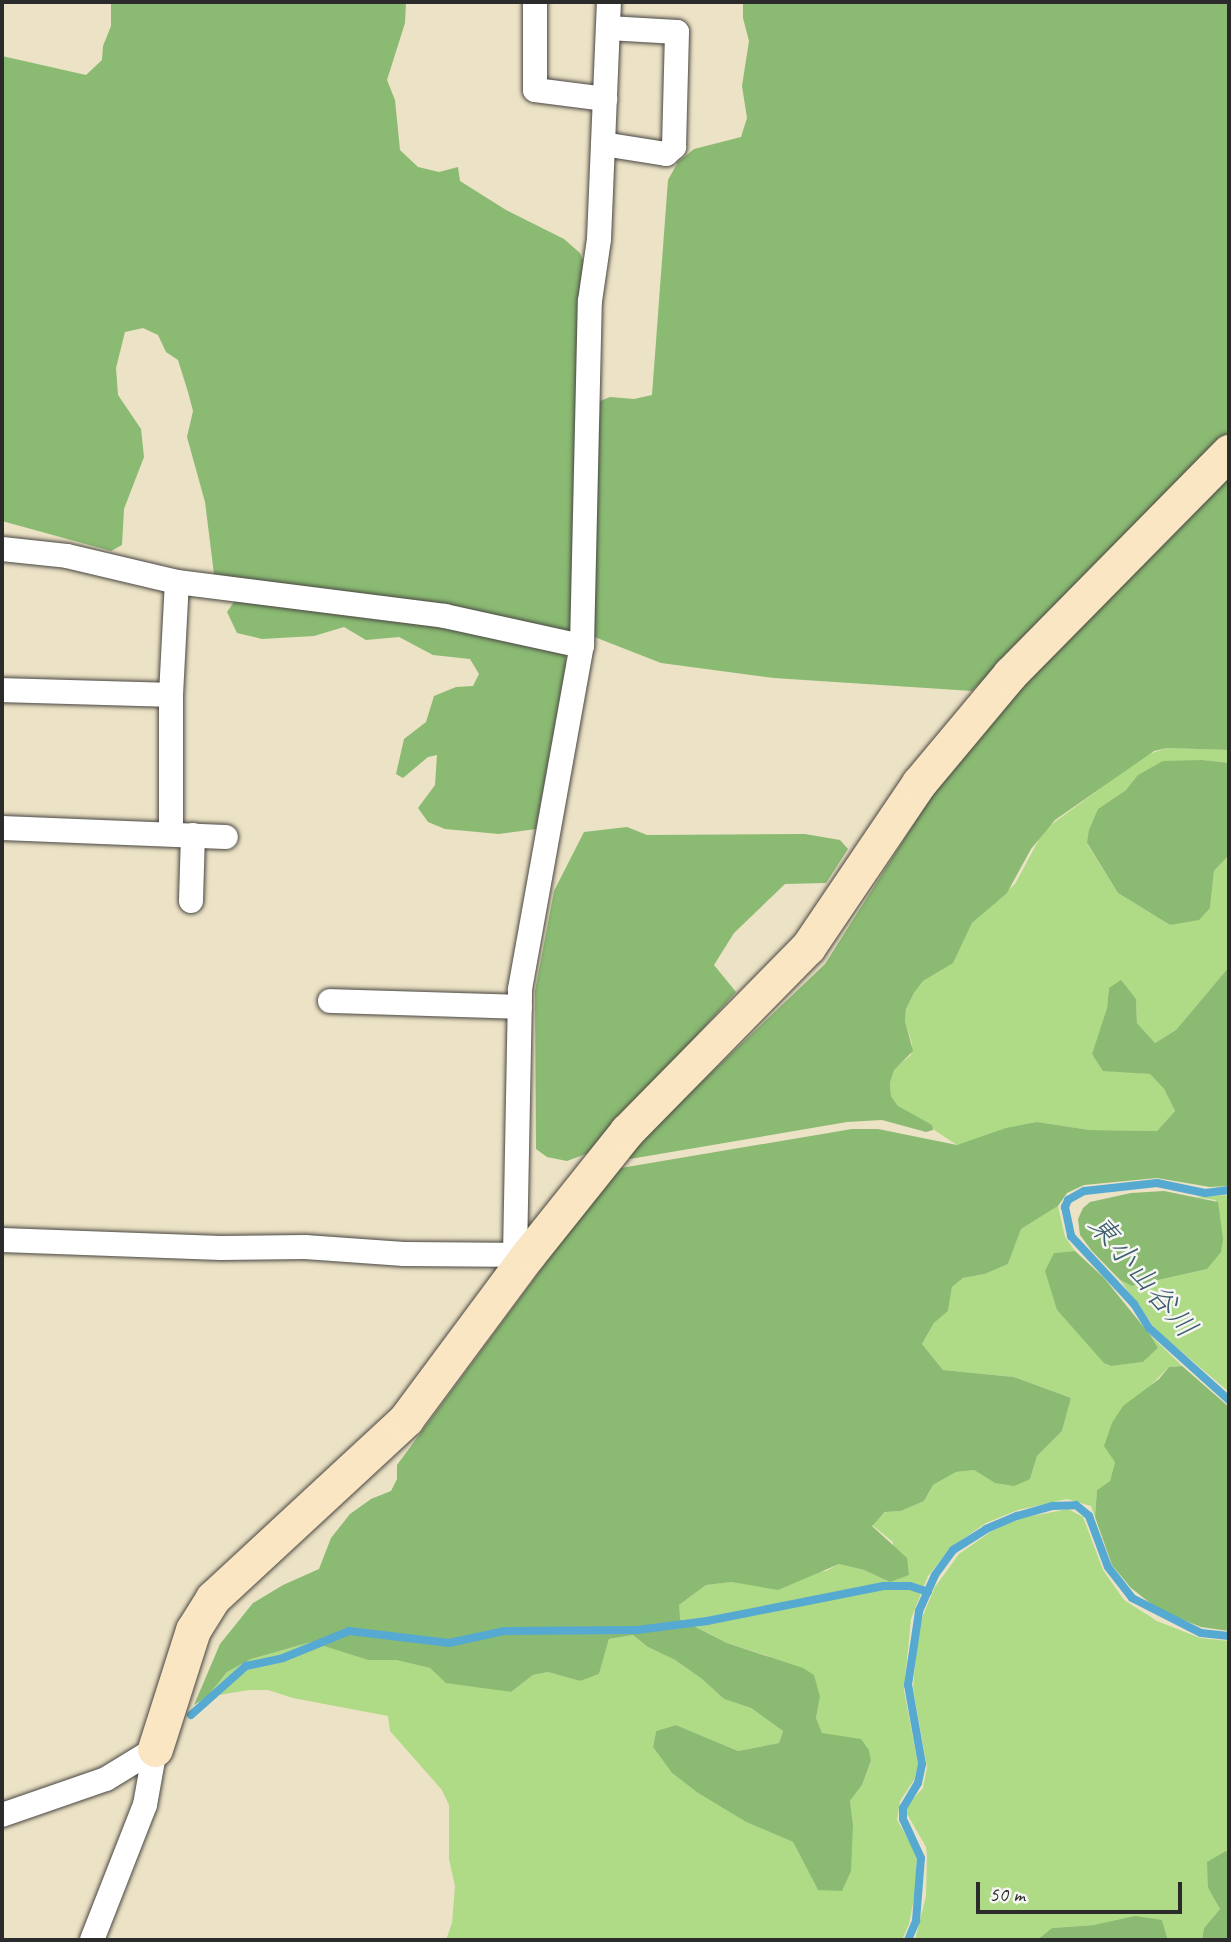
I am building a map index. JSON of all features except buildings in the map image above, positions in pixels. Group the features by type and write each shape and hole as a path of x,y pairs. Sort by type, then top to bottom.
{"street":[{"path":"535,2 535,90 605,99"},
{"path":"521,1255 520,989 582,646 590,301 600,239 608,2"},
{"path":"603,144 666,154 674,148 677,32 608,27"},
{"path":"92,1940 145,1805 155,1749 193,1630 213,1598 406,1419 521,1255 627,1131 808,947 919,783 1010,674 1229,452"},
{"path":"2,549 67,556 177,582 445,616 582,646"},
{"path":"177,582 172,695 182,835 191,901"},
{"path":"2,690 172,695"},
{"path":"2,828 226,837"},
{"path":"330,1001 520,1007"},
{"path":"2,1240 221,1248 305,1247 404,1254 521,1255"},
{"path":"2,1815 106,1779 155,1749"}],"green space":[{"path":"111,2 406,2 405,23 387,80 395,100 400,150 418,167 439,172 458,167 460,181 506,210 564,239 580,253 587,271 575,631 565,633 214,574 205,502 187,437 193,411 188,392 178,360 166,352 158,335 143,328 125,332 116,368 118,395 141,429 144,457 124,509 122,545 111,551 2,521 2,56 86,75 102,60 103,46 111,26"},
{"path":"743,2 1229,2 1229,435 972,691 774,678 661,663 592,636 600,401 610,397 634,399 652,395 668,180 678,162 694,149 741,137 747,118 742,86 749,41 743,18"},
{"path":"1229,478 1229,750 1167,748 1154,751 1055,820 1031,849 1007,893 972,923 953,963 923,981 906,1009 905,1021 913,1051 894,1070 890,1083 891,1096 898,1106 932,1125 933,1130 926,1132 882,1120 847,1122 630,1159 626,1156 825,964 936,789 998,709"},
{"path":"236,599 431,626 565,653 566,664 536,829 499,834 445,829 428,822 418,808 435,785 437,755 428,757 403,778 396,774 404,739 426,722 434,696 456,687 473,686 479,674 470,659 433,655 399,637 366,640 344,627 314,636 262,639 237,633 227,612"},
{"path":"1167,748 1229,750 1229,763 1203,760 1139,775 1126,790 1098,809 1087,844 1118,893 1170,925 1210,908 1214,871 1229,855 1229,967 1176,1030 1155,1043 1137,1023 1136,999 1109,988 1107,1008 1092,1055 1129,1072 1150,1074 1164,1089 1175,1111 1157,1131 1090,1130 1037,1122 957,1145 898,1106 891,1096 890,1083 894,1069 911,1055 912,1044 905,1021 906,1009 914,993 923,981 953,962 972,923 1015,884 1044,830 1146,755"},
{"path":"1203,760 1229,763 1229,855 1214,871 1210,908 1199,920 1170,925 1118,893 1087,843 1089,830 1098,809 1126,790 1138,775 1163,761"},
{"path":"627,827 647,835 805,834 840,840 848,849 826,883 785,884 734,933 714,965 736,992 591,1152 567,1161 547,1157 536,1149 535,991 554,891 584,832"},
{"path":"1229,967 1229,1186 1210,1187 1157,1178 1084,1185 1067,1193 1058,1206 1021,1229 1008,1264 985,1274 963,1278 952,1287 948,1311 934,1323 922,1344 943,1370 1014,1377 1071,1398 1062,1431 1037,1456 1030,1479 1014,1486 995,1483 974,1470 956,1472 933,1485 924,1501 901,1511 885,1512 872,1526 907,1558 909,1575 890,1582 864,1570 839,1564 778,1590 732,1582 706,1585 679,1605 680,1619 727,1643 803,1668 814,1675 820,1697 816,1718 822,1733 861,1739 869,1750 871,1761 862,1785 850,1801 853,1824 851,1871 842,1891 818,1890 793,1842 746,1822 698,1793 672,1773 653,1747 656,1731 676,1725 738,1751 779,1743 783,1731 751,1708 724,1699 675,1660 648,1647 633,1635 609,1639 599,1674 580,1681 548,1672 533,1675 511,1692 446,1683 430,1668 396,1660 368,1660 311,1642 251,1659 227,1672 207,1697 194,1705 220,1644 253,1603 283,1585 319,1569 331,1538 350,1514 371,1499 391,1491 397,1479 397,1465 615,1169 852,1129 878,1129 957,1145 1006,1128 1037,1122 1090,1130 1157,1131 1175,1111 1164,1089 1150,1074 1103,1071 1092,1054 1107,1008 1109,988 1121,980 1136,999 1137,1023 1155,1043 1176,1030"},
{"path":"1164,1191 1218,1202 1223,1239 1221,1252 1207,1269 1132,1286 1120,1280 1092,1251 1080,1235 1078,1219 1083,1208 1090,1202 1131,1193"},
{"path":"1229,1195 1229,1392 1156,1330 1120,1280 1133,1286 1207,1269 1216,1200 1196,1197"},
{"path":"1058,1206 1065,1237 1075,1251 1054,1253 1057,1310 1110,1366 1143,1362 1158,1348 1151,1336 1182,1366 1169,1367 1148,1388 1115,1462 1110,1481 1097,1490 1095,1517 1091,1506 1067,1499 1018,1510 986,1523 951,1547 928,1576 911,1619 904,1690 918,1765 914,1780 900,1801 897,1820 917,1854 915,1893 909,1924 902,1940 446,1940 452,1923 455,1886 449,1859 449,1805 442,1790 390,1731 388,1716 293,1698 268,1690 249,1690 207,1697 227,1672 251,1659 311,1642 368,1660 396,1660 430,1668 483,1687 511,1692 533,1675 548,1672 580,1681 599,1674 609,1639 633,1635 648,1647 675,1660 724,1699 751,1708 783,1731 779,1743 738,1751 676,1725 656,1731 653,1747 672,1773 698,1793 746,1822 793,1842 818,1890 853,1824 850,1801 862,1785 871,1762 869,1750 860,1739 822,1734 816,1718 820,1697 768,1656 727,1643 679,1618 679,1605 706,1585 826,1571 839,1564 864,1570 890,1582 893,1542 872,1525 886,1512 901,1511 924,1501 933,1485 956,1472 974,1470 995,1483 1030,1479 1037,1456 1062,1431 1071,1398 1014,1377 943,1370 922,1344 934,1323 948,1311 952,1287 963,1278 985,1274 1008,1264 1021,1229"},
{"path":"1075,1251 1104,1278 1151,1336 1158,1348 1143,1362 1111,1366 1104,1363 1057,1310 1045,1271 1054,1253"},
{"path":"1182,1366 1229,1407 1229,1631 1201,1627 1159,1610 1131,1588 1112,1565 1095,1517 1097,1490 1110,1481 1115,1462 1104,1446 1112,1423 1123,1406 1159,1379 1169,1367"},
{"path":"1068,1509 1083,1517 1103,1570 1124,1600 1157,1621 1200,1638 1229,1641 1229,1852 1226,1851 1208,1888 1220,1909 1204,1928 1202,1940 1168,1940 1162,1920 1052,1928 1037,1940 915,1940 926,1896 927,1856 926,1847 906,1812 909,1803 923,1788 927,1767 913,1688 917,1642 923,1615 935,1587 959,1554 992,1531 1022,1518"},
{"path":"1226,1851 1229,1852 1229,1940 1202,1940 1204,1928 1220,1909 1208,1888 1207,1862"},
{"path":"1135,1916 1162,1920 1168,1940 1037,1940 1052,1928 1094,1925"}],"waterway":[{"name":"東小山谷川","path":"1229,1190 1205,1193 1157,1183 1084,1191 1068,1200 1065,1207 1071,1236 1134,1304 1149,1328 1229,1400"},
{"name":"東小山谷川","path":"908,1940 916,1921 921,1858 903,1819 903,1808 918,1783 922,1764 908,1685 919,1611 935,1575 953,1550 986,1529 1017,1516 1053,1506 1076,1505 1089,1516 1108,1567 1132,1598 1201,1633 1229,1636"},
{"path":"191,1715 246,1666 283,1658 349,1631 449,1643 504,1631 637,1630 707,1621 884,1586 910,1586 928,1592"}]}
